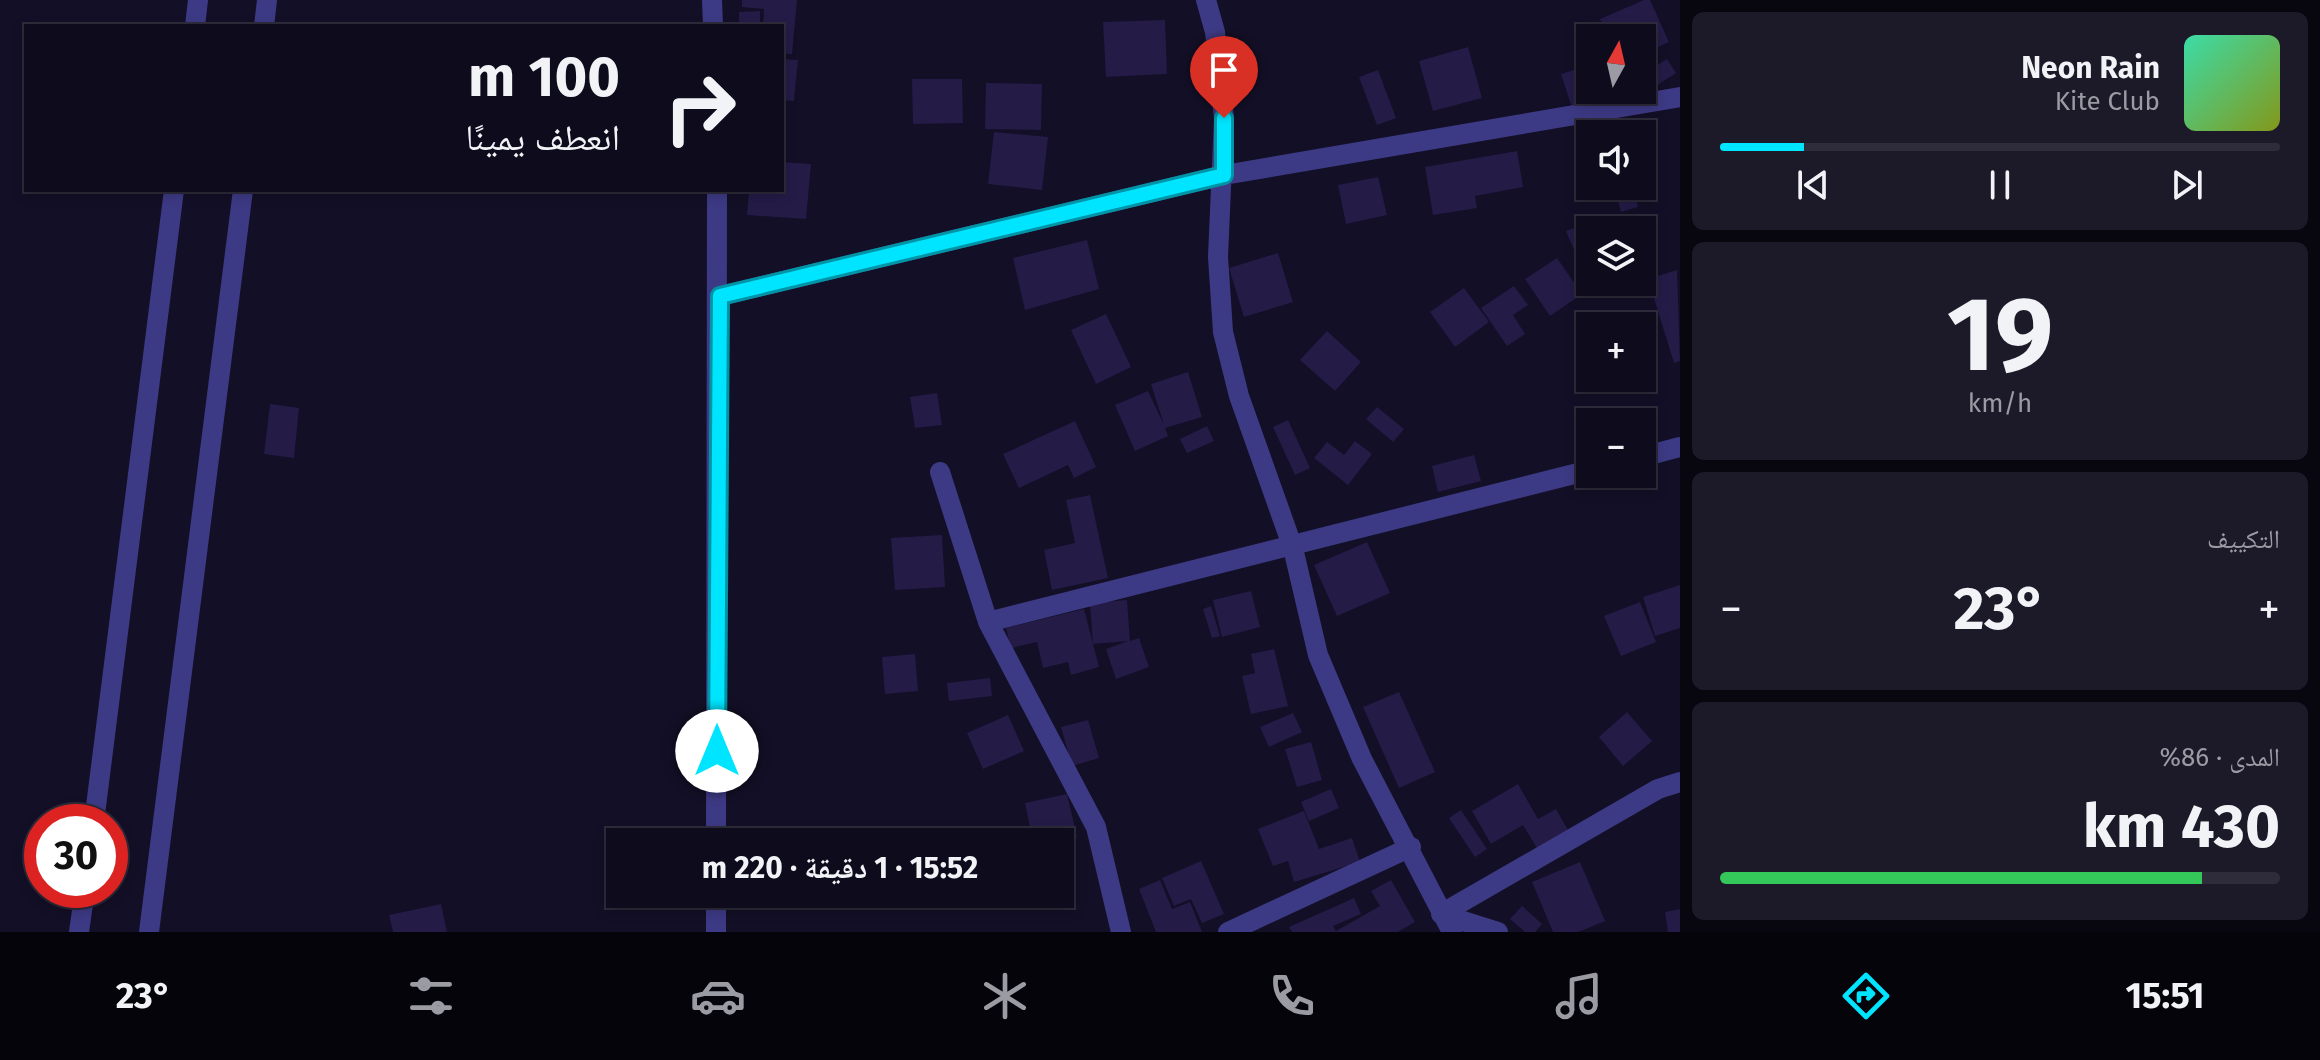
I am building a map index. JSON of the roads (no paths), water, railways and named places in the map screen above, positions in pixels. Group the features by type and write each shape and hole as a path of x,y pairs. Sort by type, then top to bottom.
{"street":[{"path":"195,24 198,0"},
{"path":"264,24 267,0"},
{"path":"712,0 713,24"},
{"path":"1206,0 1215,32 1220,77 1224,175 1218,257 1223,332 1239,396 1293,548 1318,655 1362,759 1411,847 1447,923"},
{"path":"720,296 1224,175 1680,97"},
{"path":"96,804 174,192"},
{"path":"149,932 243,192"},
{"path":"716,828 720,296 717,192"},
{"path":"1656,453 1680,447"},
{"path":"940,472 988,622 1096,827 1121,932"},
{"path":"988,622 1293,548 1576,474"},
{"path":"1447,923 1658,789 1680,782"},
{"path":"1228,932 1411,847"},
{"path":"79,932 82,908"},
{"path":"716,908 716,932"},
{"path":"1447,923 1498,932"}]}
